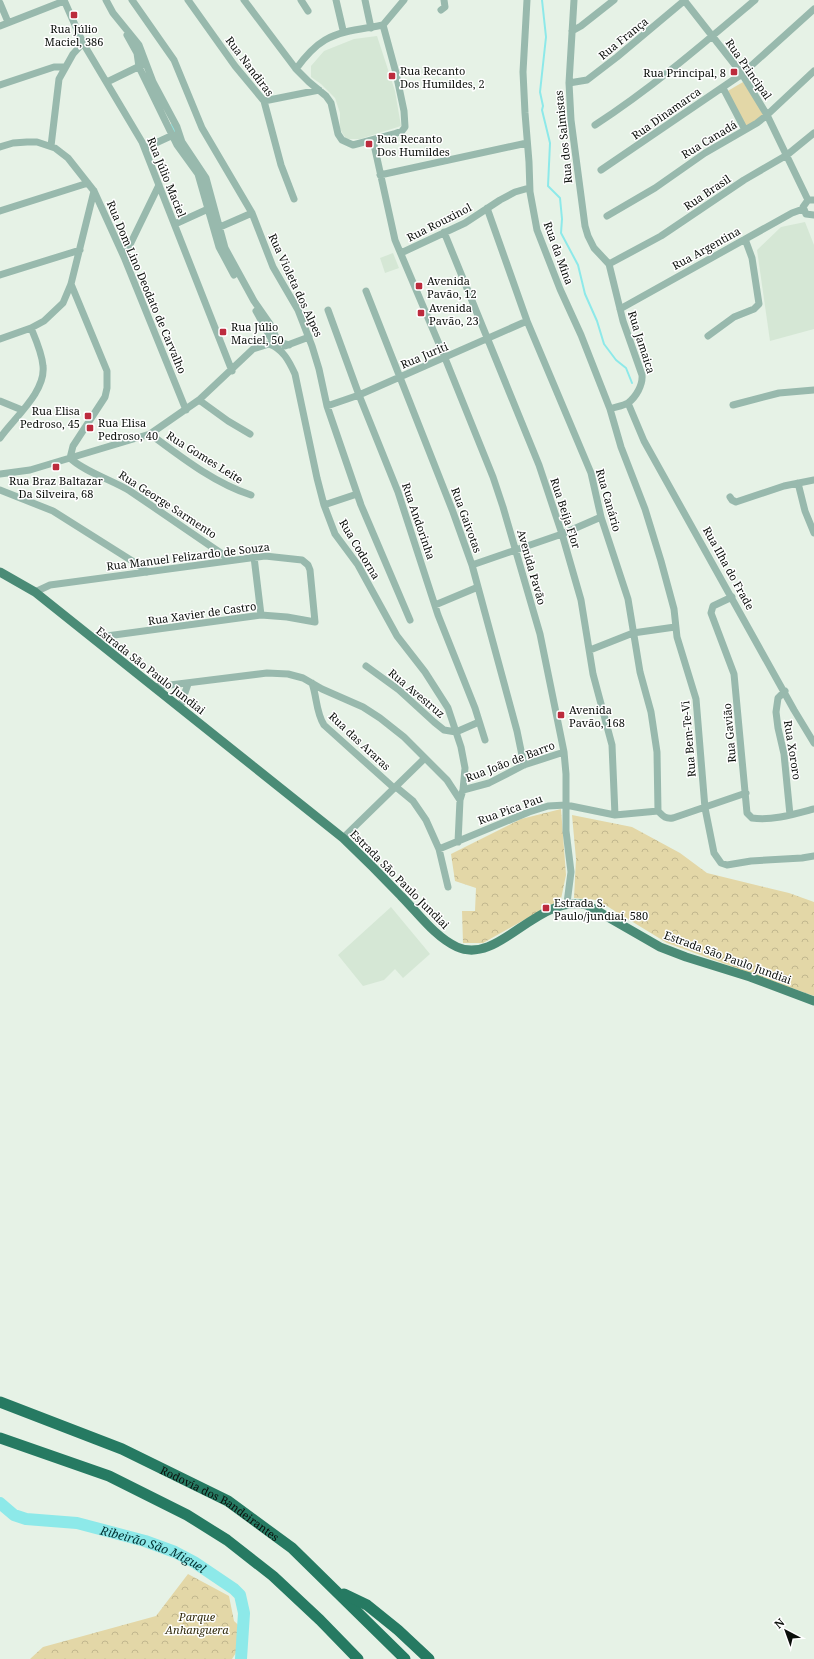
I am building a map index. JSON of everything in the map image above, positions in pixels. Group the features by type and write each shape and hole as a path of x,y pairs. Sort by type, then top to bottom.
{"highway":[{"name":"Rodovia dos Bandeirantes","path":"0,1402 122,1449 228,1501 292,1548 405,1659"},
{"path":"0,1438 109,1476 187,1515 227,1540 273,1576 320,1620 358,1659"},
{"path":"334,1589 367,1605 430,1659"}],"main road":[{"name":"Estrada São Paulo Jundiai","path":"0,572 35,592 343,838 373,866 436,932 461,949 470,950 485,948 500,941 537,916 556,906 578,903 587,905 660,947 686,957 750,977 814,1001"}],"street":[{"path":"0,26 64,0"},
{"name":"Rua Júlio Maciel","path":"64,0 83,43 145,148 232,370"},
{"path":"101,0 107,11 127,36 137,53 173,136 206,178 219,247 233,271"},
{"path":"106,0 113,13 139,45 143,65 177,127 182,142 198,174 208,209 220,227 233,271"},
{"name":"Rua Violeta dos Alpes","path":"132,0 174,60 202,128 252,213 273,267 298,310 309,337 319,369 327,406 357,494 394,586 410,620"},
{"name":"Rua Nandiras","path":"188,0 235,66 264,101 282,165 294,199"},
{"path":"244,0 296,69 308,82 326,96 331,103 338,134 342,140 353,145 402,131 405,127 404,111 396,73 383,25"},
{"path":"301,0 308,11"},
{"path":"336,0 343,30"},
{"path":"365,0 371,28"},
{"path":"441,10 445,7 444,0"},
{"name":"Rua da Mina","path":"527,0 523,72 529,188 540,240 581,335 610,409 621,448 642,500"},
{"name":"Rua dos Salmistas","path":"574,0 569,84 571,120 585,226 594,248 609,264"},
{"path":"572,31 581,26 614,0"},
{"name":"Rua Principal","path":"685,0 742,74 767,115 811,200"},
{"name":"Rua França","path":"569,84 587,80 685,0"},
{"path":"595,125 713,36 755,0"},
{"path":"296,69 314,48 325,40 344,32 383,25 401,2"},
{"path":"0,4 8,22"},
{"name":"Rua Dinamarca","path":"601,170 742,74 814,9"},
{"path":"51,146 59,79 64,67 83,43"},
{"path":"107,82 143,65"},
{"path":"0,85 54,67 64,67"},
{"name":"Rua Canadá","path":"607,216 655,188 705,153 745,130 767,115 814,71"},
{"path":"723,88 745,130"},
{"path":"264,101 319,90"},
{"name":"Rua Brasil","path":"609,264 661,236 744,180 787,156 814,133"},
{"path":"145,148 173,136"},
{"name":"Avenida Pavão","path":"373,140 394,237 493,477 516,551 545,654 564,752 566,774 567,844 571,872 567,904"},
{"name":"Rua Dom Lino Deodato de Carvalho","path":"0,147 13,143 27,142 37,142 51,146 68,158 94,191 124,256 186,410"},
{"path":"380,175 527,143"},
{"path":"0,211 88,183"},
{"path":"124,256 159,185"},
{"name":"Rua Rouxinol","path":"401,253 465,223 515,192 529,188"},
{"path":"0,339 31,328 44,321 63,303 71,284 94,191"},
{"path":"811,200 804,204 814,224"},
{"name":"Rua Canário","path":"487,208 527,321 591,473 601,517 628,599 640,672 651,712 657,752 658,811"},
{"path":"175,224 208,209"},
{"path":"220,227 252,213"},
{"name":"Rua Argentina","path":"620,309 792,213 809,213"},
{"name":"Rua Beija Flor","path":"444,232 539,465 562,534 581,600 593,674 612,745 615,815"},
{"path":"708,336 734,317 754,309 759,304 752,258 745,239"},
{"path":"0,274 80,250"},
{"name":"Rua Jamaica","path":"609,264 620,309 643,381 640,388 628,403"},
{"name":"Rua Codorna","path":"233,271 268,325 272,338 289,361 295,374 316,478 335,534 358,565 397,636 439,690 448,708 461,747 465,768 463,790 460,800"},
{"path":"70,458 73,446 105,397 107,388 107,372 71,284"},
{"name":"Rua Gaivotas","path":"366,291 453,512 472,565 517,731 524,765"},
{"name":"Rua Andorinha","path":"328,310 359,395 398,492 435,604 480,722 485,740"},
{"name":"Rua Juriti","path":"327,406 359,395 527,321"},
{"path":"0,438 39,387 43,377 43,367 40,354 31,328"},
{"path":"0,474 30,470 150,434 199,400 253,349 269,344 278,348 309,337"},
{"path":"272,338 278,342 289,345"},
{"path":"733,405 779,393 814,390"},
{"path":"199,400 228,421 250,434"},
{"path":"0,401 22,410"},
{"path":"610,409 628,403"},
{"name":"Rua Ilha do Frade","path":"628,403 644,440 814,743"},
{"name":"Rua Gomes Leite","path":"150,434 222,483 235,490 251,495"},
{"name":"Rua George Sarmento","path":"70,458 79,465 115,481 231,560"},
{"path":"730,497 736,502 798,483 814,480"},
{"path":"798,483 805,511 814,533"},
{"path":"0,490 53,510 147,572"},
{"path":"324,505 357,494"},
{"name":"Rua Bem-Te-Vi","path":"642,500 669,590 674,609 675,627 698,709 699,748 705,808 714,853 719,861 724,864 814,856"},
{"path":"472,565 562,534 601,517"},
{"name":"Rua Manuel Felizardo de Souza","path":"35,592 50,585 254,557 277,556 302,560 308,565 315,622"},
{"path":"254,557 261,616"},
{"path":"435,604 478,587"},
{"name":"Rua Gavião","path":"732,597 713,606 712,613 734,674 747,813 752,818 758,819 790,815 814,809"},
{"name":"Rua Xavier de Castro","path":"92,638 261,616 286,617 315,622"},
{"path":"590,650 633,633 675,627"},
{"name":"Rua Avestruz","path":"366,666 399,690 444,730 456,732"},
{"name":"Rua João de Barro","path":"154,687 274,673 288,674 303,678 322,689 363,707 380,718 404,737 447,780 460,800"},
{"name":"Rua das Araras","path":"312,683 320,719 324,725 413,802 422,812 439,850 448,887"},
{"path":"180,708 188,684"},
{"name":"Rua Xororo","path":"785,691 778,698 776,712 784,754 790,815"},
{"path":"456,732 480,722"},
{"name":"Rua João de Barro","path":"463,790 489,783 524,765 564,752"},
{"path":"343,838 425,758"},
{"path":"658,811 668,819 705,808 746,793"},
{"path":"458,842 460,800"},
{"name":"Rua Pica Pau","path":"439,850 529,812 548,806 566,805 615,815 658,811"}],"shaded area":[{"path":"377,36 395,91 401,126 360,139 346,139 340,129 340,113 335,98 321,84 311,77 311,66 324,51 354,39"},
{"path":"805,222 814,245 814,329 770,341 757,250 781,227"},
{"path":"393,253 399,268 385,273 380,258"},
{"path":"391,907 430,954 403,978 395,969 384,980 363,986 338,955"}],"green space":[{"path":"743,82 765,115 745,127 726,92"},
{"path":"561,809 566,875 561,899 483,943 463,943 462,911 475,911 476,888 455,881 451,854 521,819"},
{"path":"572,815 632,827 680,853 707,873 789,893 814,902 814,996 667,943 597,900 574,898 576,859"},
{"name":"Parque Anhanguera","path":"188,1574 229,1596 234,1621 248,1634 232,1659 30,1659 43,1647 156,1616"}],"waterway":[{"path":"542,0 546,37 540,92 543,106 542,110 550,143 548,186 560,198 562,219 561,233 578,265 585,294 597,321 604,344 616,360 626,368 632,383"},
{"path":"172,125 175,134"},
{"name":"Ribeirão São Miguel","path":"0,1503 14,1515 26,1519 77,1523 145,1541 175,1552 194,1562 234,1589 240,1595 244,1613 241,1659"}],"place":[{"name":"Rua Júlio Maciel, 386","path":"74,15"},
{"name":"Rua Principal, 8","path":"734,72"},
{"name":"Rua Recanto Dos Humildes, 2","path":"392,76"},
{"name":"Rua Recanto Dos Humildes","path":"369,144"},
{"name":"Avenida Pavão, 12","path":"419,286"},
{"name":"Avenida Pavão, 23","path":"421,313"},
{"name":"Rua Júlio Maciel, 50","path":"223,332"},
{"name":"Rua Elisa Pedroso, 45","path":"88,416"},
{"name":"Rua Elisa Pedroso, 40","path":"90,428"},
{"name":"Rua Braz Baltazar Da Silveira, 68","path":"56,467"},
{"name":"Avenida Pavão, 168","path":"561,715"},
{"name":"Estrada S. Paulo/jundiaí, 580","path":"546,908"}]}
